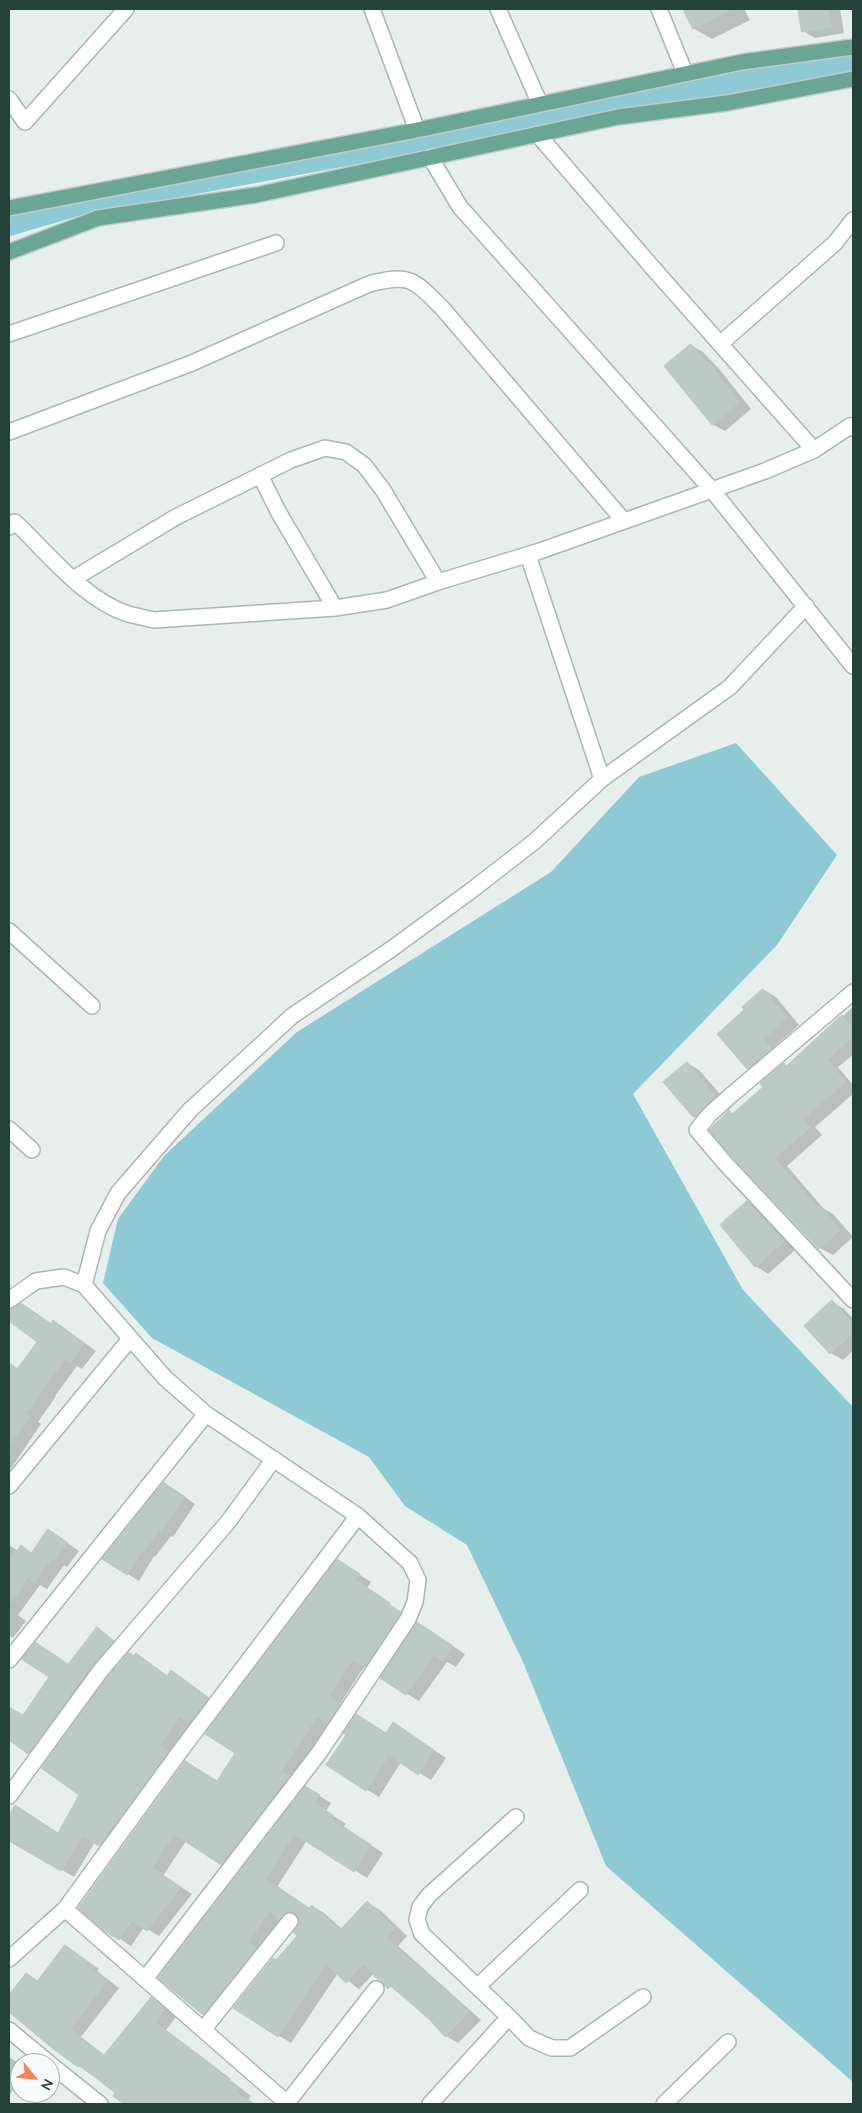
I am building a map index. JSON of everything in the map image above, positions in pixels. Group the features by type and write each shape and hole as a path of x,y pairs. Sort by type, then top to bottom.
{"main road":[{"path":"9,208 417,130 742,62 853,47"},
{"path":"9,252 98,218 256,195 430,157 539,136 618,117 728,103 853,79"}],"street":[{"path":"9,99 25,122 126,9"},
{"path":"372,9 417,130"},
{"path":"498,9 540,104"},
{"path":"659,9 685,73"},
{"path":"539,136 814,450"},
{"path":"430,157 460,207 712,490 853,666"},
{"path":"720,344 836,243 853,220"},
{"path":"9,334 276,242"},
{"path":"9,432 192,363 369,284 390,278 408,279 424,290 443,309 624,521"},
{"path":"11,521 73,579 105,603 127,613 154,620 334,608 387,600 438,582 528,555 712,490 765,471 814,450 852,425"},
{"path":"73,579 176,517 291,460 325,448 346,452 364,465 383,490 438,582"},
{"path":"260,475 279,513 334,608"},
{"path":"528,555 602,779"},
{"path":"84,1285 98,1231 118,1193 190,1110 292,1016 390,950 486,879 535,841 602,779 730,687 806,606"},
{"path":"9,930 92,1006"},
{"path":"852,996 729,1097 709,1115 697,1130 724,1162 853,1300"},
{"path":"9,1129 32,1150"},
{"path":"9,1300 36,1281 64,1277 84,1285 165,1378 206,1414 358,1516 410,1563 418,1580 415,1602 408,1619 320,1753 145,1979"},
{"path":"9,1486 130,1339"},
{"path":"9,1660 206,1414"},
{"path":"9,1796 101,1670 228,1522 274,1459"},
{"path":"9,1960 65,1909 184,1746 358,1516"},
{"path":"516,1817 430,1895 420,1907 417,1920 422,1934 478,1986 529,2038 552,2048 570,2048 643,1997"},
{"path":"478,1986 580,1890"},
{"path":"65,1909 288,2104 376,1989"},
{"path":"203,2030 290,1921"},
{"path":"430,2104 509,2018"},
{"path":"9,2030 38,2053"},
{"path":"664,2104 728,2042"},
{"path":"60,2071 100,2104"}],"water":[{"path":"736,743 837,855 777,945 633,1094 743,1290 853,1407 853,2082 606,1866 523,1662 467,1545 405,1506 369,1457 152,1338 103,1283 118,1219 164,1156 297,1032 551,872 639,777"}],"building":[{"path":"683,9 733,9 693,29"},
{"path":"798,9 829,9 832,27 802,32"},
{"path":"691,344 708,361 740,402 712,425 664,366"},
{"path":"763,989 788,1017 763,1039 772,1049 747,1069 717,1034 744,1010 742,1007"},
{"path":"842,1015 853,1028 853,1037 827,1060 846,1082 803,1119 811,1127 775,1158 841,1230 819,1249 709,1130 729,1110 732,1114 763,1087 760,1083 784,1063 786,1066"},
{"path":"687,1062 716,1096 695,1117 663,1082"},
{"path":"747,1201 785,1241 755,1267 720,1225"},
{"path":"832,1300 853,1324 853,1333 830,1354 804,1326"},
{"path":"21,1303 51,1324 53,1320 84,1343 70,1363 65,1359 26,1414 30,1416 9,1445 9,1363 17,1369 37,1342 9,1321 9,1309"},
{"path":"163,1482 185,1497 161,1531 159,1530 144,1552 142,1551 127,1575 102,1559"},
{"path":"48,1529 68,1543 54,1561 52,1559 34,1583 28,1578 9,1605 9,1561 21,1545 31,1553"},
{"path":"337,1559 360,1574 356,1580 390,1603 389,1605 401,1612 400,1615 365,1667 353,1660 348,1666 329,1697 340,1704 327,1723 317,1717 281,1771 290,1776 221,1865 174,1834 152,1868 181,1887 147,1931 132,1921 119,1940 103,1930 78,1908 185,1761 217,1781 235,1753 205,1734"},
{"path":"417,1622 453,1646 443,1661 434,1655 406,1695 380,1678"},
{"path":"97,1627 114,1641 93,1664 28,1754 9,1740 9,1707 23,1715 49,1677 21,1659 35,1642 68,1664"},
{"path":"129,1652 134,1656 136,1653 167,1676 171,1670 209,1698 189,1723 180,1717 160,1745 169,1751 99,1846 82,1836 61,1871 9,1841 9,1815 15,1805 58,1833 79,1795 41,1768 108,1676"},
{"path":"356,1714 386,1733 393,1722 434,1750 418,1775 389,1755 366,1791 326,1765 346,1735 343,1733"},
{"path":"305,1786 320,1795 315,1803 334,1816 332,1819 371,1845 354,1872 294,1834 266,1879 309,1908 312,1905 340,1930 367,1901 396,1928 386,1938 470,2012 445,2037 430,2020 391,1986 388,1989 363,1965 346,1983 326,1964 278,2037 233,2008 273,1958 276,1960 297,1936 293,1932 299,1923 299,1918 292,1912 286,1913 279,1920 269,1911 249,1942 257,1948 203,2015 158,1978"},
{"path":"65,1945 88,1962 86,1964 108,1981 70,2029 104,2055 151,1997 165,2009 155,2022 220,2071 239,2088 237,2092 253,2104 124,2104 113,2096 115,2093 80,2065 78,2067 52,2048 9,2012 9,1995 26,1973 37,1981"}],"waterway":[{"path":"9,225 77,205 853,61"}]}
